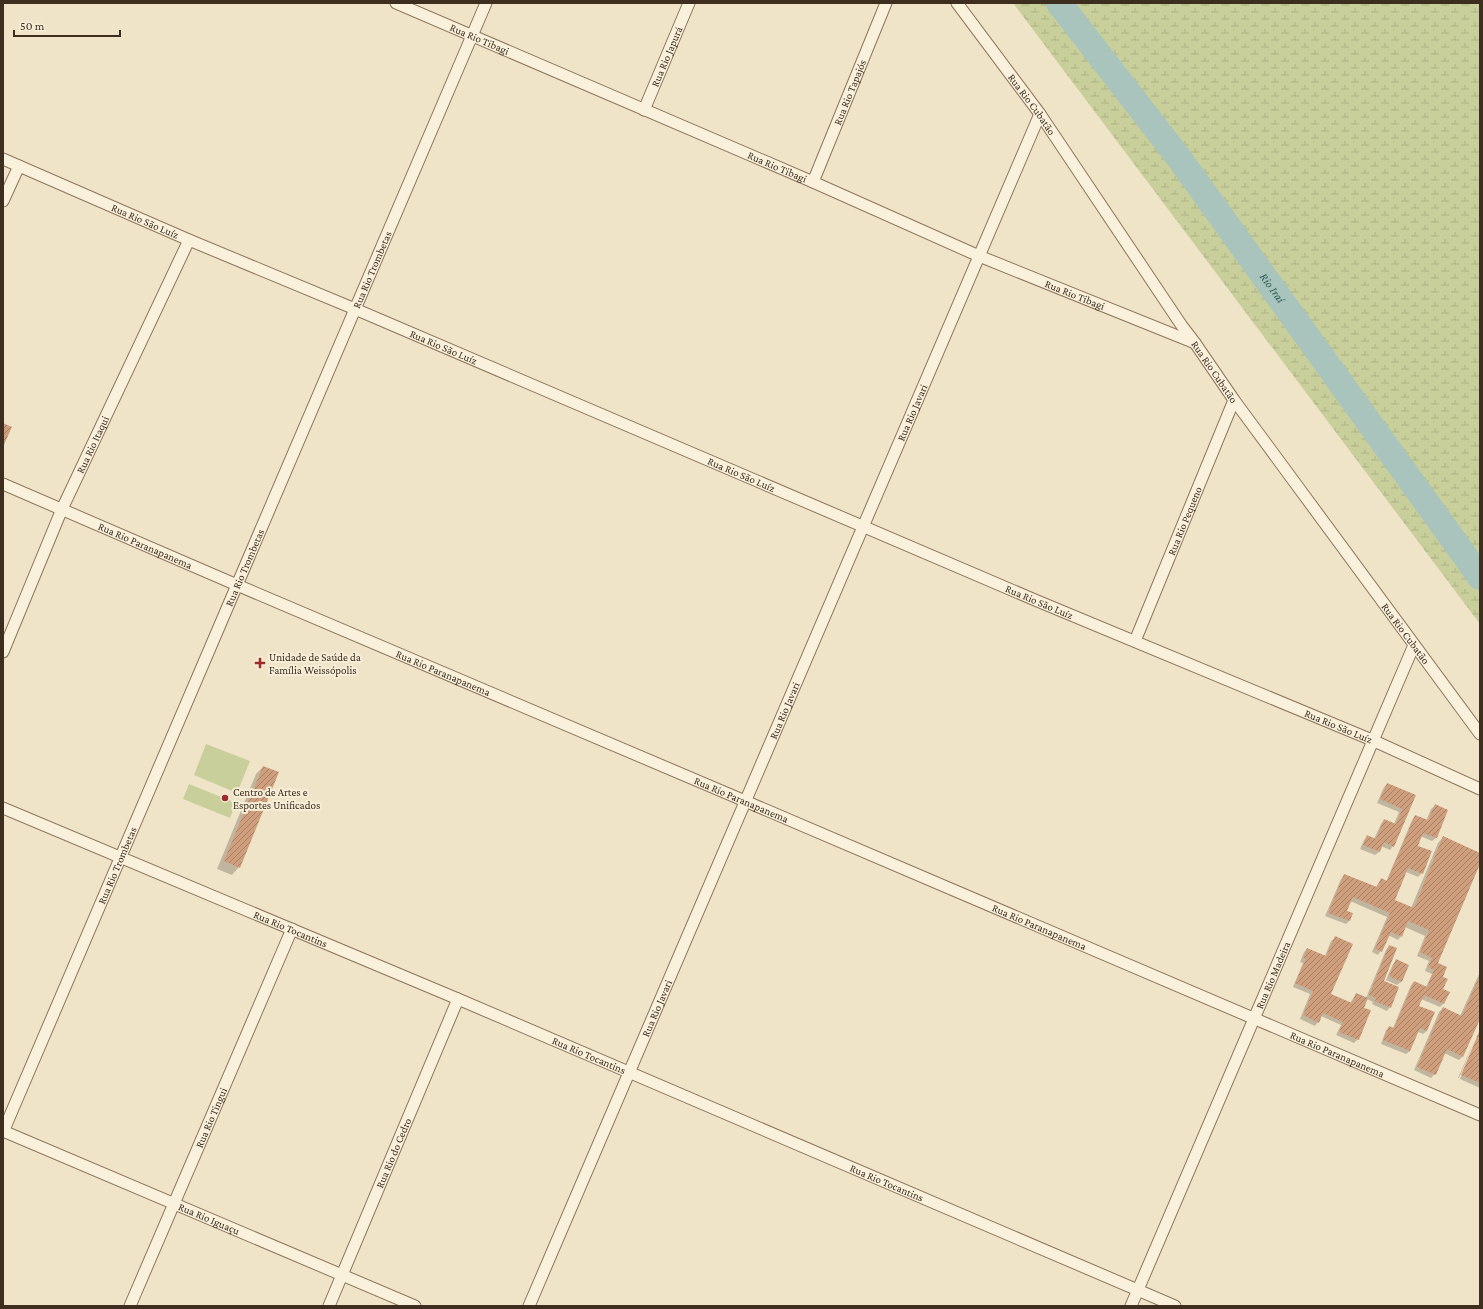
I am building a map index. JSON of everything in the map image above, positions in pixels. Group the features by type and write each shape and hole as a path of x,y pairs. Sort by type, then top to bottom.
{"street":[{"name":"Rua Rio Tibagi","path":"396,3 813,182 979,256 1195,343"},
{"name":"Rua Rio Trombetas","path":"3,1132 486,3"},
{"name":"Rua Rio Japurá","path":"644,110 689,3"},
{"name":"Rua Rio Tapajós","path":"813,182 886,3"},
{"name":"Rua Rio Cubatão","path":"957,3 1040,114 1182,326 1234,400 1480,734"},
{"name":"Rua Rio Javari","path":"529,1306 1040,114"},
{"name":"Rua Rio São Luíz","path":"3,159 189,240 863,525 1035,600 1372,740 1480,789"},
{"path":"3,201 19,166"},
{"name":"Rua Rio Itaqui","path":"3,652 62,509 189,240"},
{"name":"Rua Rio Tibagi","path":"1159,329 1182,326"},
{"name":"Rua Rio Pequeno","path":"1135,641 1234,400"},
{"name":"Rua Rio Paranapanema","path":"3,484 237,586 746,801 1480,1115"},
{"name":"Rua Rio Madeira","path":"1131,1306 1372,740 1414,645"},
{"name":"Rua Rio Tocantins","path":"3,808 119,858 458,999 1175,1306"},
{"name":"Rua Rio Tingui","path":"130,1306 292,929"},
{"name":"Rua Rio do Cedro","path":"329,1306 458,999"},
{"name":"Rua Rio Iguaçu","path":"3,1132 415,1306"}],"green space":[{"path":"1013,3 1480,3 1480,624"},
{"path":"206,744 250,761 237,793 194,775"},
{"path":"189,784 236,803 230,818 183,799"}],"building":[{"path":"3,423 12,427 3,447"},
{"path":"263,766 279,772 240,868 224,861"},
{"path":"1387,783 1416,795 1394,847 1384,842 1380,852 1363,845 1367,835 1376,839 1384,819 1396,824 1402,809 1380,799"},
{"path":"1435,804 1448,810 1437,838 1423,833 1418,846 1432,851 1423,874 1408,868 1395,900 1414,908 1443,836 1480,853 1480,864 1438,963 1447,967 1443,977 1448,979 1443,989 1450,992 1444,1004 1424,995 1419,1006 1435,1012 1427,1031 1420,1028 1410,1051 1383,1040 1389,1026 1394,1028 1414,981 1427,987 1434,970 1428,967 1432,958 1420,952 1429,930 1408,921 1402,937 1391,932 1382,952 1375,949 1390,913 1353,897 1347,911 1353,913 1350,921 1328,913 1344,874 1377,887 1381,878 1387,881 1415,815 1428,820"},
{"path":"1335,936 1353,944 1331,994 1352,1003 1356,993 1368,998 1364,1008 1371,1010 1359,1040 1339,1032 1343,1022 1323,1013 1319,1023 1303,1015 1313,991 1295,983 1306,959 1303,958 1307,948 1326,956"},
{"path":"1389,945 1397,948 1384,981 1399,987 1391,1008 1375,1001 1376,998 1369,995"},
{"path":"1396,959 1409,965 1402,982 1389,976"},
{"path":"1480,974 1480,1019 1463,1057 1447,1049 1436,1075 1417,1067 1443,1007 1462,1016"},
{"path":"1479,1032 1480,1033 1480,1083 1461,1075"}],"waterway":[{"name":"Rio Iraí","path":"1059,3 1179,158 1480,577"}],"place":[{"name":"Unidade de Saúde da Família Weissópolis","path":"260,663"},
{"name":"Centro de Artes e Esportes Unificados","path":"225,798"}]}
